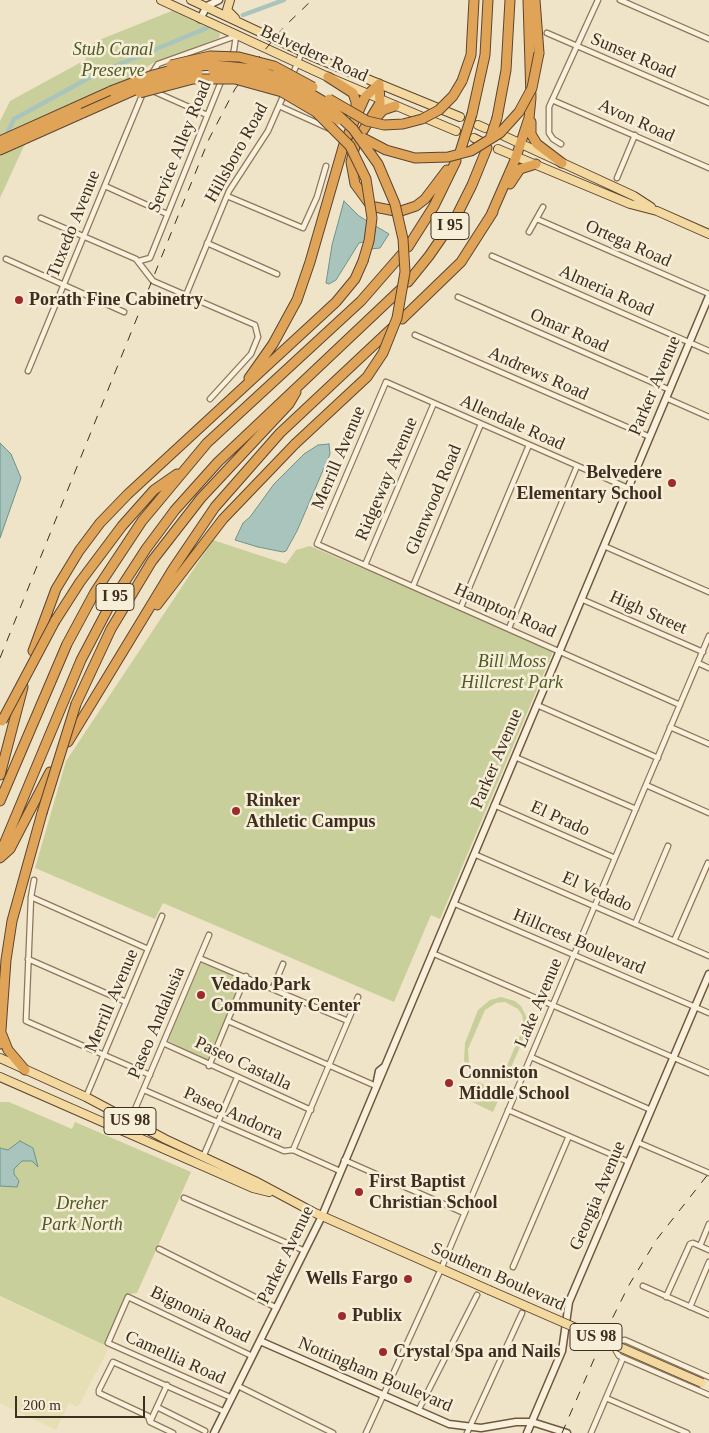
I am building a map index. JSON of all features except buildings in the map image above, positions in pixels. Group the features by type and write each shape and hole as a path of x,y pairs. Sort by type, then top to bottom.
{"highway":[{"path":"0,141 154,71 184,61 210,56 239,57 265,63 290,73 361,119 379,124 397,125 416,122 439,110 453,96 462,81 471,55 474,0"},
{"name":"I 95","path":"0,801 57,665 86,607 128,540 214,436 361,301 405,250 434,206 457,156 472,114 485,55 488,0"},
{"name":"I 95","path":"408,282 449,228 482,164 497,118 506,70 510,0"},
{"path":"528,0 531,134 535,142 562,164"},
{"path":"0,150 133,89 173,76 205,71 237,72 270,80 294,90 364,138 386,150 415,158 448,157 478,148 500,134 511,123 529,94 536,74 539,53 535,0"},
{"path":"111,91 162,72 189,67 226,65 263,72 300,86 332,108 360,138 378,164 395,204 403,239 404,280 397,318 387,345 367,377 296,444 222,519 128,643"},
{"path":"328,77 352,93 356,105 356,115"},
{"path":"33,651 56,589 88,537 128,494 336,302 355,280 363,261 370,234 372,211 368,186 360,163 345,140 331,125 291,96 245,81 202,78 172,82 84,112"},
{"path":"220,409 262,360 292,310 309,267 338,162 356,115 367,94 379,84"},
{"path":"379,84 380,100 356,142 351,155 351,172 356,188 372,205 398,211 416,206 428,196 457,156"},
{"path":"356,142 379,113 395,106"},
{"path":"491,215 516,156 530,110"},
{"path":"402,319 456,268 471,250 518,170 536,164"},
{"name":"I 95","path":"0,854 81,660 128,576 155,536 196,485 235,444 401,289"},
{"path":"68,742 190,544 238,480 298,415 392,328"},
{"path":"0,1044 6,960 12,921 42,813 76,704 103,643 152,561 211,486 289,404 299,386"},
{"path":"1,723 55,621 90,569 128,520 162,482 184,470"},
{"path":"0,775 24,687"},
{"path":"0,859 10,848 50,772"},
{"path":"1,1032 8,1050 25,1070"}],"main road":[{"name":"Belvedere Road","path":"161,0 297,64 456,131"},
{"name":"Belvedere Road","path":"191,0 302,52 460,117"},
{"path":"230,0 227,10 240,23"},
{"path":"504,136 634,196 657,211 709,234"},
{"path":"498,149 630,204 657,211"},
{"name":"Southern Boulevard","path":"0,1058 86,1097 203,1158 322,1216 706,1385"},
{"name":"Southern Boulevard","path":"0,1078 252,1188 276,1194"},
{"path":"106,1125 117,1126 130,1121"},
{"path":"125,1132 128,1128 132,1127 144,1132 152,1132"},
{"path":"177,1155 203,1158"}],"street":[{"path":"200,19 206,7 219,0"},
{"path":"561,144 553,139 549,133 549,107 598,0"},
{"path":"620,0 709,39"},
{"name":"Sunset Road","path":"547,33 709,103"},
{"name":"Tuxedo Avenue","path":"28,371 146,87 158,64 236,36"},
{"name":"Service Alley Road","path":"139,261 150,258 206,115 234,50 236,36"},
{"name":"Hillsboro Road","path":"186,295 227,196 268,131 302,52"},
{"path":"146,87 206,115"},
{"name":"Avon Road","path":"552,100 709,168"},
{"path":"279,106 334,130"},
{"path":"617,178 635,135"},
{"path":"227,196 303,228 317,197 326,166"},
{"path":"105,186 167,214"},
{"path":"529,232 543,207"},
{"path":"41,218 139,261 150,279 255,326 258,330 258,337 250,354 210,399"},
{"name":"Ortega Road","path":"537,219 709,295"},
{"path":"207,243 277,274"},
{"name":"Almeria Road","path":"492,256 709,351"},
{"path":"6,259 124,312"},
{"name":"Parker Avenue","path":"214,1433 322,1216 376,1086 380,1082 384,1067 709,295"},
{"name":"Omar Road","path":"458,297 670,390"},
{"name":"Andrews Road","path":"415,335 650,437"},
{"name":"Allendale Road","path":"386,382 628,488"},
{"name":"Merrill Avenue","path":"317,544 386,382"},
{"path":"666,398 709,417"},
{"name":"Ridgeway Avenue","path":"365,565 434,403"},
{"name":"Glenwood Road","path":"413,586 481,424"},
{"path":"461,607 529,445"},
{"path":"509,628 577,466"},
{"name":"Hampton Road","path":"317,544 560,650 680,705"},
{"path":"604,546 709,592"},
{"name":"High Street","path":"582,599 702,652"},
{"name":"Lake Avenue","path":"366,1433 441,1268 709,636"},
{"path":"698,663 709,668"},
{"path":"537,705 658,758"},
{"path":"670,727 709,744"},
{"path":"515,757 636,809"},
{"path":"646,785 709,813"},
{"name":"El Prado","path":"494,805 615,858"},
{"path":"635,924 668,846"},
{"name":"El Vedado","path":"474,854 709,956"},
{"path":"674,941 708,863"},
{"path":"34,880 31,897 26,1021 150,1075"},
{"path":"31,897 148,949"},
{"name":"Hillcrest Boulevard","path":"453,903 709,1013"},
{"name":"Merrill Avenue","path":"86,1097 162,916"},
{"name":"Paseo Andalusia","path":"130,1121 209,935"},
{"path":"432,953 709,1072"},
{"path":"199,958 246,976 348,1021"},
{"path":"28,959 126,1002"},
{"path":"273,988 283,964"},
{"name":"Georgia Avenue","path":"527,1433 562,1351 569,1302 709,974"},
{"path":"209,1066 246,976"},
{"path":"293,1150 358,997"},
{"path":"228,1021 376,1086"},
{"name":"Paseo Castalla","path":"163,1043 209,1066 311,1110"},
{"path":"531,1057 651,1110"},
{"path":"203,1158 237,1078"},
{"name":"Paseo Andorra","path":"144,1090 284,1151 293,1150 340,1171"},
{"path":"508,1110 629,1162"},
{"path":"513,1267 569,1136"},
{"path":"637,1142 709,1173"},
{"path":"344,1160 464,1213"},
{"path":"184,1198 305,1251"},
{"path":"700,1246 709,1224"},
{"path":"666,1297 688,1246 693,1243 709,1250"},
{"path":"159,1249 277,1308"},
{"path":"690,1307 709,1262"},
{"path":"643,1286 709,1315"},
{"path":"418,1411 477,1295"},
{"name":"Camellia Road","path":"136,1299 128,1297 108,1344 232,1398"},
{"name":"Bignonia Road","path":"136,1299 252,1356"},
{"path":"468,1430 522,1314"},
{"path":"709,1377 622,1340 616,1352 623,1358 709,1395"},
{"name":"Nottingham Boulevard","path":"260,1341 418,1411 468,1430 532,1422 567,1433"},
{"path":"591,1433 623,1358"},
{"path":"174,1433 150,1422 148,1416 101,1395 99,1390 111,1364 116,1361 225,1412"},
{"path":"150,1422 167,1385"},
{"path":"238,1386 333,1433"},
{"path":"606,1398 687,1433"},
{"path":"157,1407 205,1431"}],"shaded area":[{"path":"0,1297 109,1348 78,1407 69,1403 56,1430 0,1403"}],"green space":[{"name":"Stub Canal Preserve","path":"174,10 218,31 220,34 219,38 153,63 148,66 145,72 35,122 0,198 0,121 10,101 85,60 94,42"},
{"name":"Rinker Athletic Campus","path":"213,540 286,564 296,550 310,546 551,648 552,654 440,919 431,915 394,1002 163,903 155,919 35,868 66,761"},
{"path":"201,963 242,978 207,1061 167,1040"},
{"path":"501,997 515,1001 521,1006 527,1018 527,1031 509,1072 497,1079 485,1081 472,1074 467,1068 464,1060 465,1043 478,1010 490,1000","holes":["505,1002 518,1009 522,1015 524,1026 506,1068 493,1076 480,1074 469,1063 468,1049 485,1010 496,1003"]},
{"path":"478,1082 502,1092 493,1112 470,1101"},
{"name":"Dreher Park North","path":"0,1102 9,1102 72,1129 75,1122 191,1172 137,1293 129,1294 104,1345 0,1296"}],"water":[{"path":"344,201 359,216 389,234 380,248 371,249 363,242 359,243 336,280 329,284 326,283 332,245"},
{"path":"0,443 11,454 21,478 0,538"},
{"path":"329,444 330,454 297,531 286,551 258,547 235,540 243,523 250,517 274,484 304,454 318,445"},
{"path":"20,1141 33,1148 38,1167 32,1161 22,1161 14,1169 14,1174 19,1181 17,1187 0,1186 0,1148 8,1150"}],"waterway":[{"path":"243,15 284,0"},
{"path":"5,138 14,119 98,73 207,28"}],"railway":[{"path":"0,658 209,139 235,89 284,27 312,0"},
{"path":"562,1433 608,1327 629,1285 657,1239 709,1173"}],"place":[{"name":"Porath Fine Cabinetry","path":"19,300"},
{"name":"Belvedere Elementary School","path":"672,483"},
{"name":"Rinker Athletic Campus","path":"236,811"},
{"name":"Vedado Park Community Center","path":"201,995"},
{"name":"Conniston Middle School","path":"449,1083"},
{"name":"First Baptist Christian School","path":"359,1192"},
{"name":"Wells Fargo","path":"408,1279"},
{"name":"Publix","path":"342,1316"},
{"name":"Crystal Spa and Nails","path":"383,1352"}],"park label":[{"name":"Bill Moss Hillcrest Park","path":"512,672"}]}
